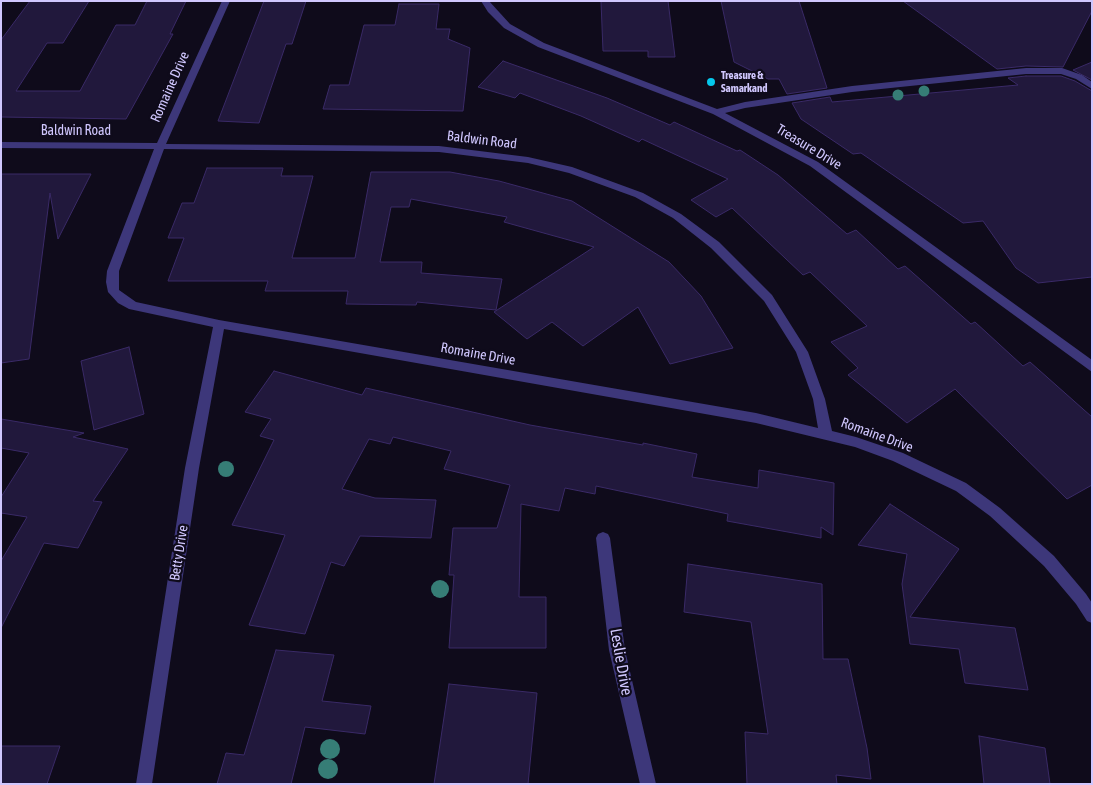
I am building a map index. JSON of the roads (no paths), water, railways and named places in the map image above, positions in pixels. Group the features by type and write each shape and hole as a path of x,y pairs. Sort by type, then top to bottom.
{"street":[{"name":"Romaine Drive","path":"226,1 167,129 113,271 112,282 114,292 122,300 133,306 219,324 738,415 826,433 898,457 960,487 995,512 1049,561 1092,616"},
{"name":"Treasure Drive","path":"485,1 507,26 541,45 716,112 814,164 1092,367"},
{"path":"716,112 745,104 852,89 1026,70 1045,69 1062,71 1079,77 1092,86"},
{"name":"Baldwin Road","path":"1,145 439,148 528,160 572,170 613,184 677,216 715,245 768,298 802,352 819,400 826,433"},
{"name":"Betty Drive","path":"144,784 192,468 219,324"},
{"name":"Leslie Drive","path":"603,538 617,650 648,784"}],"place":[{"name":"Treasure & Samarkand","path":"711,82"}]}
